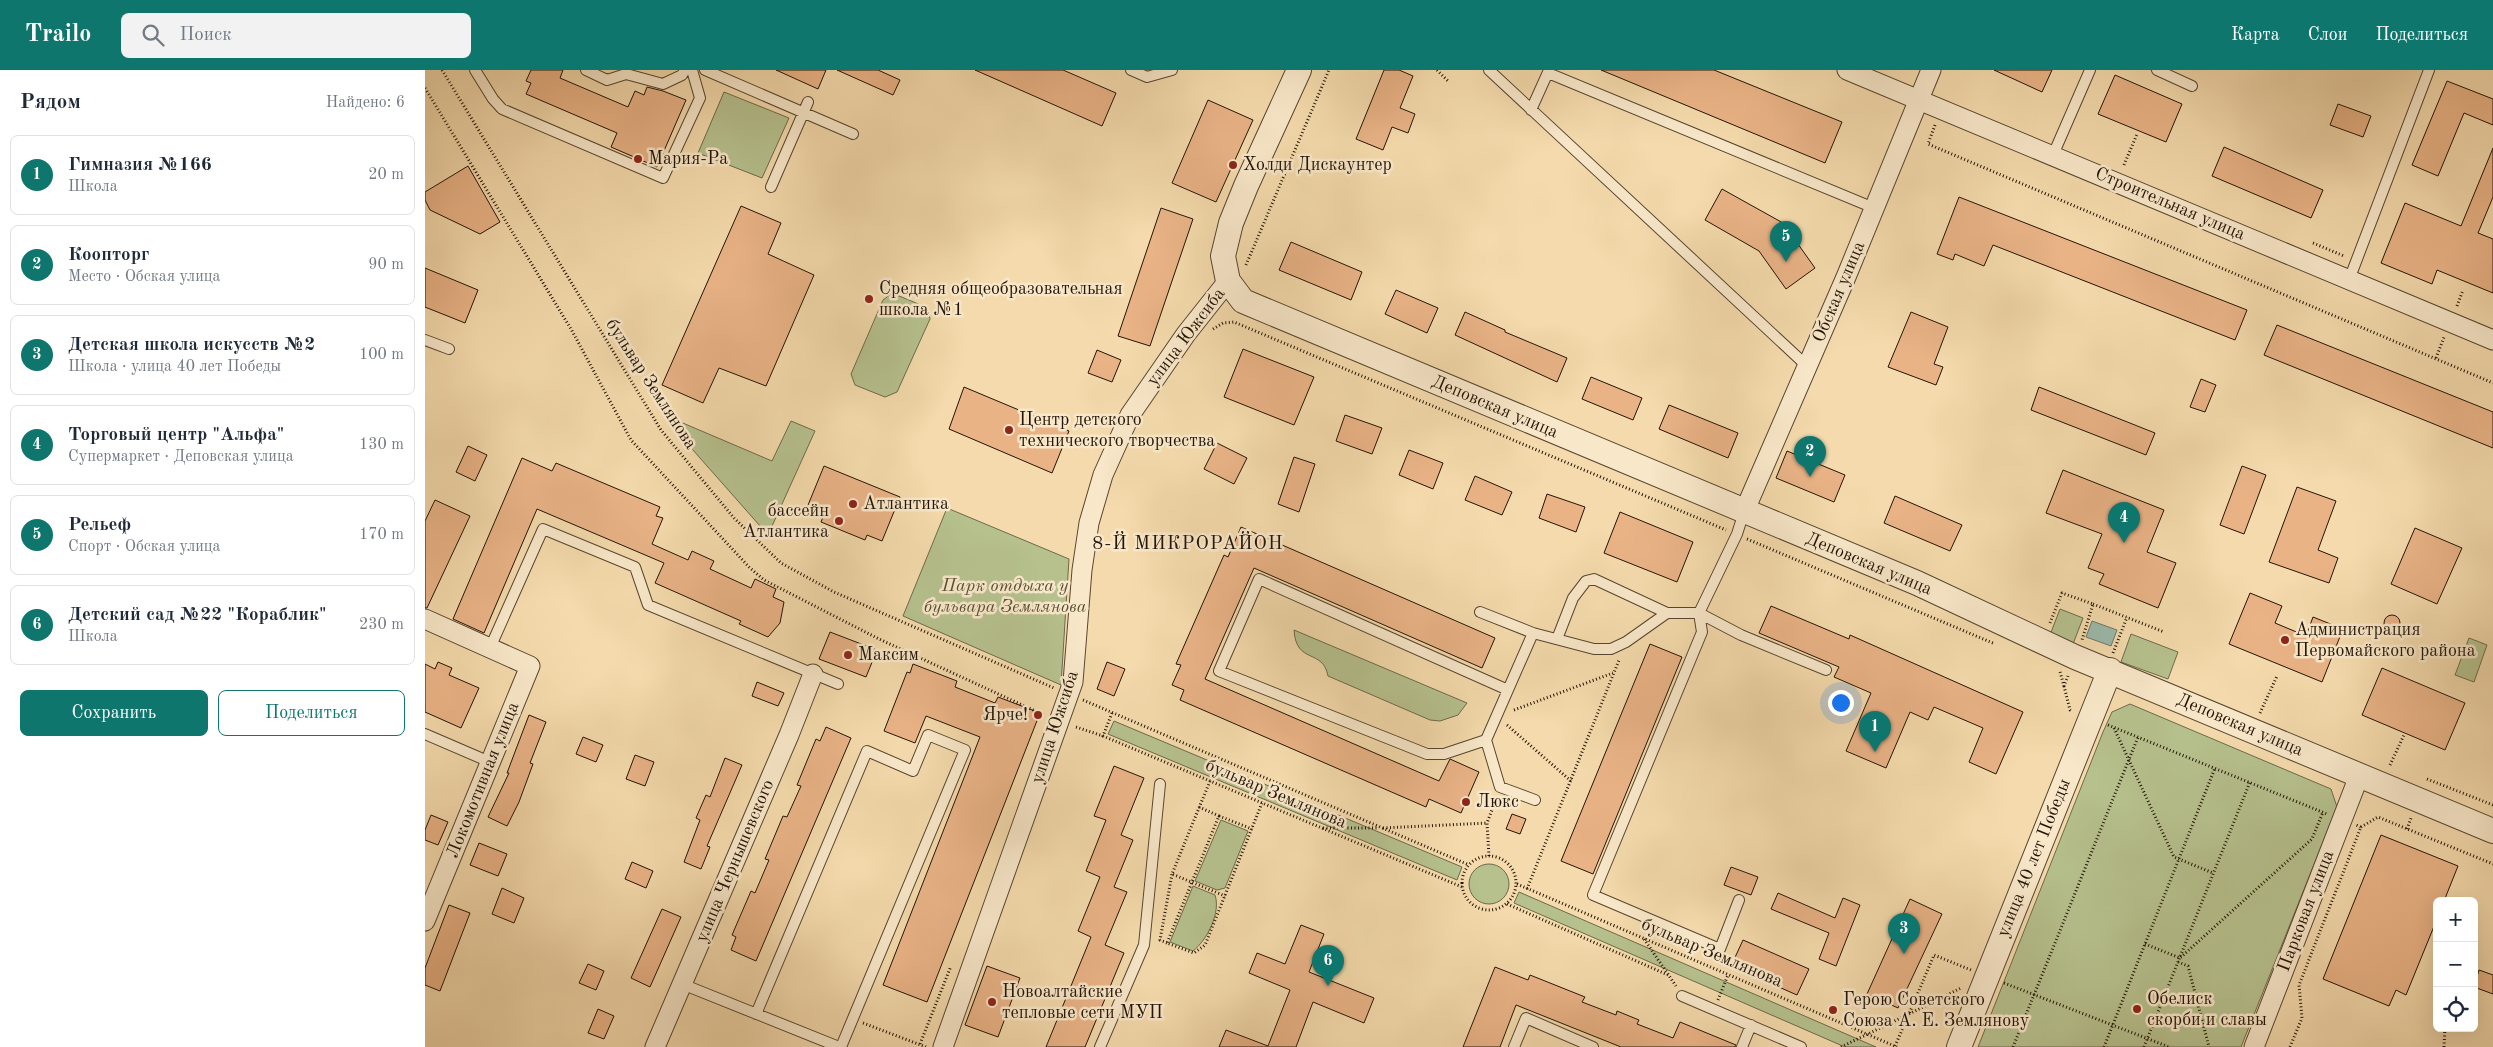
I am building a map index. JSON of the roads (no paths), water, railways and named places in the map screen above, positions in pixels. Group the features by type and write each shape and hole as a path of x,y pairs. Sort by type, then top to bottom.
{"street":[{"name":"улица Южсиба","path":"1239,312 1237,276 1223,256 1231,223 1299,70"},
{"name":"Строительная улица","path":"1847,70 2493,340"},
{"name":"Обская улица","path":"1744,512 1931,70"},
{"name":"улица Южсиба","path":"943,1047 1073,682 1082,570 1089,523 1103,475 1130,415 1186,334 1237,276"},
{"name":"Деповская улица","path":"1239,312 1744,512 1917,583 2075,657 2110,666 2359,776 2493,831"},
{"path":"425,620 490,648"},
{"name":"Локомотивная улица","path":"425,921 530,666 490,648"},
{"name":"улица 40 лет Победы","path":"1959,1047 1977,976 2091,718 2110,666"},
{"name":"улица Чернышевского","path":"655,1047 789,735 813,674"},
{"name":"Парковая улица","path":"2254,1047 2359,776"}],"lane":[{"path":"475,70 502,109 663,178 700,98 692,70"},
{"path":"587,70 607,80 627,74 663,84 681,75 685,70"},
{"path":"705,70 853,134"},
{"path":"1131,70 1147,77 1172,70"},
{"path":"1489,70 1807,366"},
{"path":"2053,156 2090,70"},
{"path":"2157,70 2192,86"},
{"path":"2349,280 2429,70"},
{"path":"1531,110 1548,71 1874,208"},
{"path":"771,187 808,102"},
{"path":"425,340 449,349"},
{"path":"1739,900 1719,949 1593,896 1702,632 1699,613 1737,534 1744,512"},
{"path":"490,648 543,529 635,567 648,605 838,684"},
{"path":"1487,740 1444,754 1427,754 1219,671 1259,578 1508,690"},
{"path":"1557,639 1573,598 1586,581 1594,579 1667,613 1699,613 1741,635 1826,670"},
{"path":"1480,612 1533,633 1594,649 1611,649 1626,642 1667,613"},
{"path":"1533,633 1487,740 1500,787 1535,800"},
{"path":"425,734 491,762"},
{"path":"682,984 756,1014 840,1047 965,750 928,735 913,771 867,752 756,1014"},
{"path":"1100,1047 1144,945 1160,784"},
{"path":"1683,996 1801,1047"},
{"path":"1514,1047 1526,1018 1593,1047"},
{"path":"1742,1047 1751,1026"}],"place":[{"name":"Мария-Ра","path":"638,159"},
{"name":"Холди Дискаунтер","path":"1233,165"},
{"name":"Рельеф","path":"1786,262"},
{"name":"Средняя общеобразовательная школа №1","path":"869,299"},
{"name":"Центр детского технического творчества","path":"1009,430"},
{"name":"Коопторг","path":"1810,477"},
{"name":"Атлантика","path":"853,504"},
{"name":"бассейн Атлантика","path":"839,521"},
{"name":"Торговый центр \"Альфа\"","path":"2124,543"},
{"name":"Администрация Первомайского района","path":"2285,640"},
{"name":"Максим","path":"848,655"},
{"name":"Ярче!","path":"1038,715"},
{"name":"Гимназия №166","path":"1875,752"},
{"name":"Люкс","path":"1466,802"},
{"name":"Детская школа искусств №2","path":"1904,954"},
{"name":"Детский сад №22 \"Кораблик\"","path":"1328,986"},
{"name":"Новоалтайские тепловые сети МУП","path":"992,1002"},
{"name":"Обелиск скорби и славы","path":"2137,1009"},
{"name":"Герою Советского Союза А. Е. Землянову","path":"1833,1010"}],"district":[{"name":"8-Й МИКРОРАЙОН","path":"1188,544"}],"park label":[{"name":"Парк отдыха у бульвара Землянова","path":"1005,596"}]}
